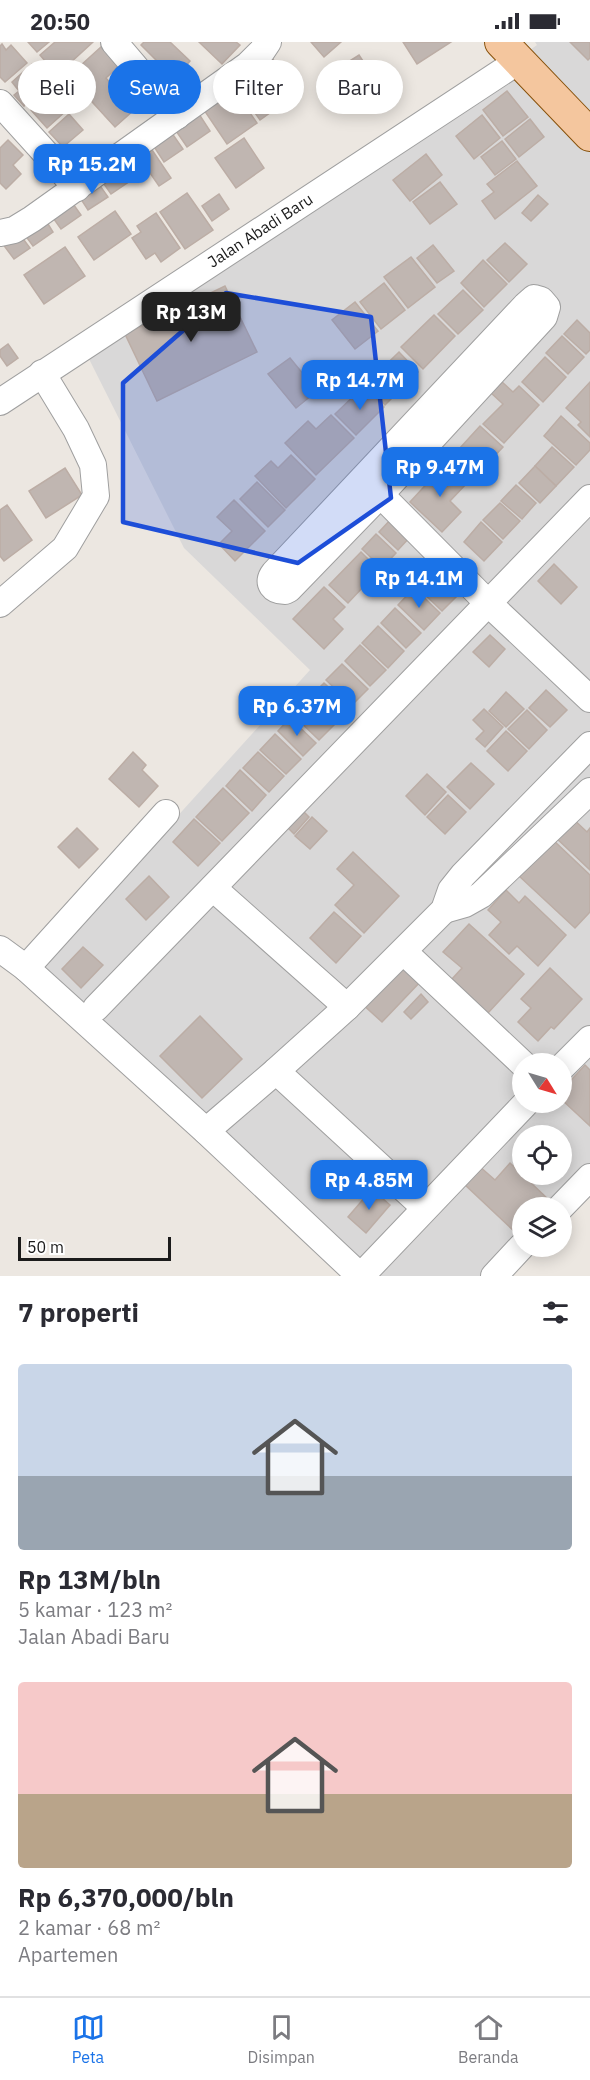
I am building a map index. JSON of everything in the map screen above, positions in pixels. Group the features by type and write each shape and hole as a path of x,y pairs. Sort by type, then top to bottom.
{"main road":[{"path":"516,48 590,106"},
{"path":"516,48 590,135"}],"street":[{"path":"114,42 177,116"},
{"path":"0,233 15,230 77,188 248,65 268,42"},
{"name":"Jalan Abadi Baru","path":"0,402 516,48"},
{"path":"0,103 77,188"},
{"path":"538,298 545,303 547,309 544,317 372,486 531,300 538,298"},
{"path":"0,604 65,548 96,496 93,465 76,429 42,373"},
{"path":"372,486 488,603 590,699"},
{"path":"96,1008 590,498"},
{"path":"206,1131 347,1007 404,952 444,910 451,890 463,875 590,745"},
{"path":"444,910 465,904 481,895 590,791"},
{"path":"26,968 166,813"},
{"path":"213,888 347,1007"},
{"path":"0,948 26,968 206,1131 360,1276 516,1113"},
{"path":"404,952 512,1054"},
{"path":"572,1057 590,1039"},
{"path":"276,1071 425,1208"},
{"path":"571,1197 590,1177"},
{"path":"494,1276 512,1257"}],"highlighted area":[{"path":"226,293 371,317 391,498 298,563 123,522 123,383"}],"shaded area":[{"path":"535,42 590,42 590,1186 572,1200 572,1197 512,1197 512,1257 515,1257 503,1276 369,1276 37,971 310,670 184,548 88,357 537,45"}],"building":[{"path":"28,42 49,42 37,52"},
{"path":"55,42 93,42 73,60 44,60 40,55"},
{"path":"144,42 170,42 189,60 156,60 141,45"},
{"path":"199,42 236,42 240,45 226,60 218,60"},
{"path":"311,42 341,42 324,57"},
{"path":"403,42 451,42 417,64"},
{"path":"570,42 590,42 590,58 588,60"},
{"path":"2,44 6,50 11,45 24,60 18,60 18,71 5,82 0,77 0,46"},
{"path":"102,46 114,60 108,60 106,78 108,80 108,114 130,114 115,127 96,106 96,60 87,60"},
{"path":"359,55 362,60 351,60"},
{"path":"18,77 18,90 12,82"},
{"path":"507,91 528,117 503,136 483,110"},
{"path":"213,100 213,114 251,114 257,123 227,144 202,107"},
{"path":"35,114 63,114 47,128"},
{"path":"69,114 83,130 63,147 49,132"},
{"path":"193,114 199,114 210,131 187,147 174,128"},
{"path":"256,114 268,114 260,120"},
{"path":"482,115 500,138 474,159 456,136"},
{"path":"530,119 544,137 519,157 505,139"},
{"path":"169,129 183,149 164,162 151,142"},
{"path":"244,138 264,168 236,188 215,158"},
{"path":"8,140 23,155 13,165 21,174 6,189 0,183 0,148"},
{"path":"502,141 516,159 495,175 481,157"},
{"path":"148,144 171,178 159,186 148,170 144,173 131,155"},
{"path":"426,154 442,175 410,201 393,180"},
{"path":"517,161 537,186 495,219 482,201 494,192 487,184"},
{"path":"121,162 133,179 111,194 99,177"},
{"path":"96,180 108,197 88,210 77,193"},
{"path":"440,182 457,204 430,224 413,202"},
{"path":"187,193 213,230 185,249 160,212"},
{"path":"219,194 229,209 212,221 202,206"},
{"path":"538,195 548,204 531,221 522,213"},
{"path":"71,201 81,215 61,229 51,215"},
{"path":"115,211 131,234 94,260 78,237"},
{"path":"156,213 180,248 161,262 155,253 146,259 132,238 141,232 137,226"},
{"path":"43,216 53,232 33,246 22,231"},
{"path":"18,232 30,248 14,259 2,243"},
{"path":"505,243 527,264 509,282 487,260"},
{"path":"433,245 454,271 437,283 417,258"},
{"path":"65,247 85,276 44,304 24,275"},
{"path":"411,257 435,287 408,308 384,277"},
{"path":"483,260 507,284 484,307 461,283"},
{"path":"384,283 405,310 381,329 360,302"},
{"path":"225,286 257,352 157,401 125,334"},
{"path":"463,290 483,310 458,334 438,314"},
{"path":"355,302 378,331 355,349 332,320"},
{"path":"434,315 455,336 423,369 401,347"},
{"path":"577,320 590,333 590,350 586,354 564,334"},
{"path":"562,336 584,357 568,374 546,353"},
{"path":"8,344 18,358 7,366 0,356 0,350"},
{"path":"399,352 418,372 385,405 365,385"},
{"path":"545,357 566,377 543,402 522,382"},
{"path":"290,358 317,391 296,408 268,374"},
{"path":"501,381 513,392 519,386 539,405 504,443 483,424 503,404 490,392"},
{"path":"590,382 590,437 578,425 581,422 566,408"},
{"path":"364,386 384,407 356,435 335,414"},
{"path":"331,415 354,438 316,475 285,443 308,421 316,429"},
{"path":"561,416 590,443 590,450 576,465 544,436"},
{"path":"480,426 503,447 472,480 449,460"},
{"path":"552,447 574,467 556,486 535,466"},
{"path":"291,455 315,479 286,508 255,476 271,461 278,468"},
{"path":"445,464 467,483 450,501 461,512 442,532 410,502"},
{"path":"535,466 556,486 540,503 519,483"},
{"path":"65,468 82,495 46,518 29,491"},
{"path":"257,482 285,510 268,527 240,499"},
{"path":"516,485 536,503 522,519 501,501"},
{"path":"234,500 265,531 235,561 219,544 232,531 217,517"},
{"path":"500,503 520,521 503,539 483,520"},
{"path":"7,505 32,540 4,561 0,556 0,510"},
{"path":"391,519 410,537 398,550 379,532"},
{"path":"481,522 502,542 484,561 464,542"},
{"path":"376,534 396,553 382,568 362,549"},
{"path":"361,552 379,570 348,603 329,585"},
{"path":"554,564 577,587 561,604 538,581"},
{"path":"430,571 457,596 442,611 416,586"},
{"path":"324,587 345,607 333,619 343,629 324,649 293,619"},
{"path":"414,588 440,613 424,630 398,605"},
{"path":"395,608 421,633 406,648 381,623"},
{"path":"378,626 404,651 388,668 362,643"},
{"path":"490,635 505,649 489,667 473,652"},
{"path":"360,645 386,670 370,686 345,661"},
{"path":"342,664 368,689 352,705 326,680"},
{"path":"324,683 350,707 336,722 310,697"},
{"path":"546,690 567,710 550,727 529,708"},
{"path":"506,692 524,709 506,727 489,711"},
{"path":"308,700 334,725 319,740 293,715"},
{"path":"484,709 503,727 485,747 476,739 484,731 473,720"},
{"path":"527,710 547,730 529,749 508,729"},
{"path":"290,718 316,743 303,756 278,731"},
{"path":"506,731 527,751 508,771 487,751"},
{"path":"275,734 301,759 286,774 260,750"},
{"path":"133,752 146,765 142,770 158,786 139,807 109,779"},
{"path":"258,752 284,776 269,792 243,768"},
{"path":"471,763 494,784 470,809 447,787"},
{"path":"240,770 266,795 252,811 226,786"},
{"path":"427,774 446,792 425,815 406,796"},
{"path":"223,788 249,813 222,841 196,817"},
{"path":"448,795 466,812 445,834 427,817"},
{"path":"299,807 309,817 294,834 284,824"},
{"path":"570,816 587,832 590,828 590,870 553,835"},
{"path":"312,817 327,831 310,849 295,836"},
{"path":"194,819 220,843 198,866 173,842"},
{"path":"77,828 98,849 79,868 58,847"},
{"path":"552,839 590,875 590,912 575,928 518,875"},
{"path":"353,852 399,896 364,933 335,905 354,885 337,869"},
{"path":"149,876 169,897 146,920 126,899"},
{"path":"506,890 519,903 525,896 566,935 538,966 517,946 509,954 489,935 501,922 488,910"},
{"path":"334,912 361,936 336,963 310,938"},
{"path":"469,924 524,974 488,1013 452,979 462,968 443,952"},
{"path":"83,947 103,965 81,988 62,969"},
{"path":"401,960 422,980 382,1022 360,1002"},
{"path":"550,968 582,999 554,1029 551,1027 538,1041 518,1022 531,1008 521,999"},
{"path":"421,994 428,1002 411,1019 404,1012"},
{"path":"200,1016 242,1059 202,1098 160,1056"},
{"path":"585,1065 590,1070 590,1126 572,1109 572,1079"},
{"path":"510,1163 512,1165 512,1185 533,1185 546,1197 512,1197 512,1229 463,1183 479,1166 495,1180"},
{"path":"372,1189 390,1205 366,1233 348,1217"}]}
